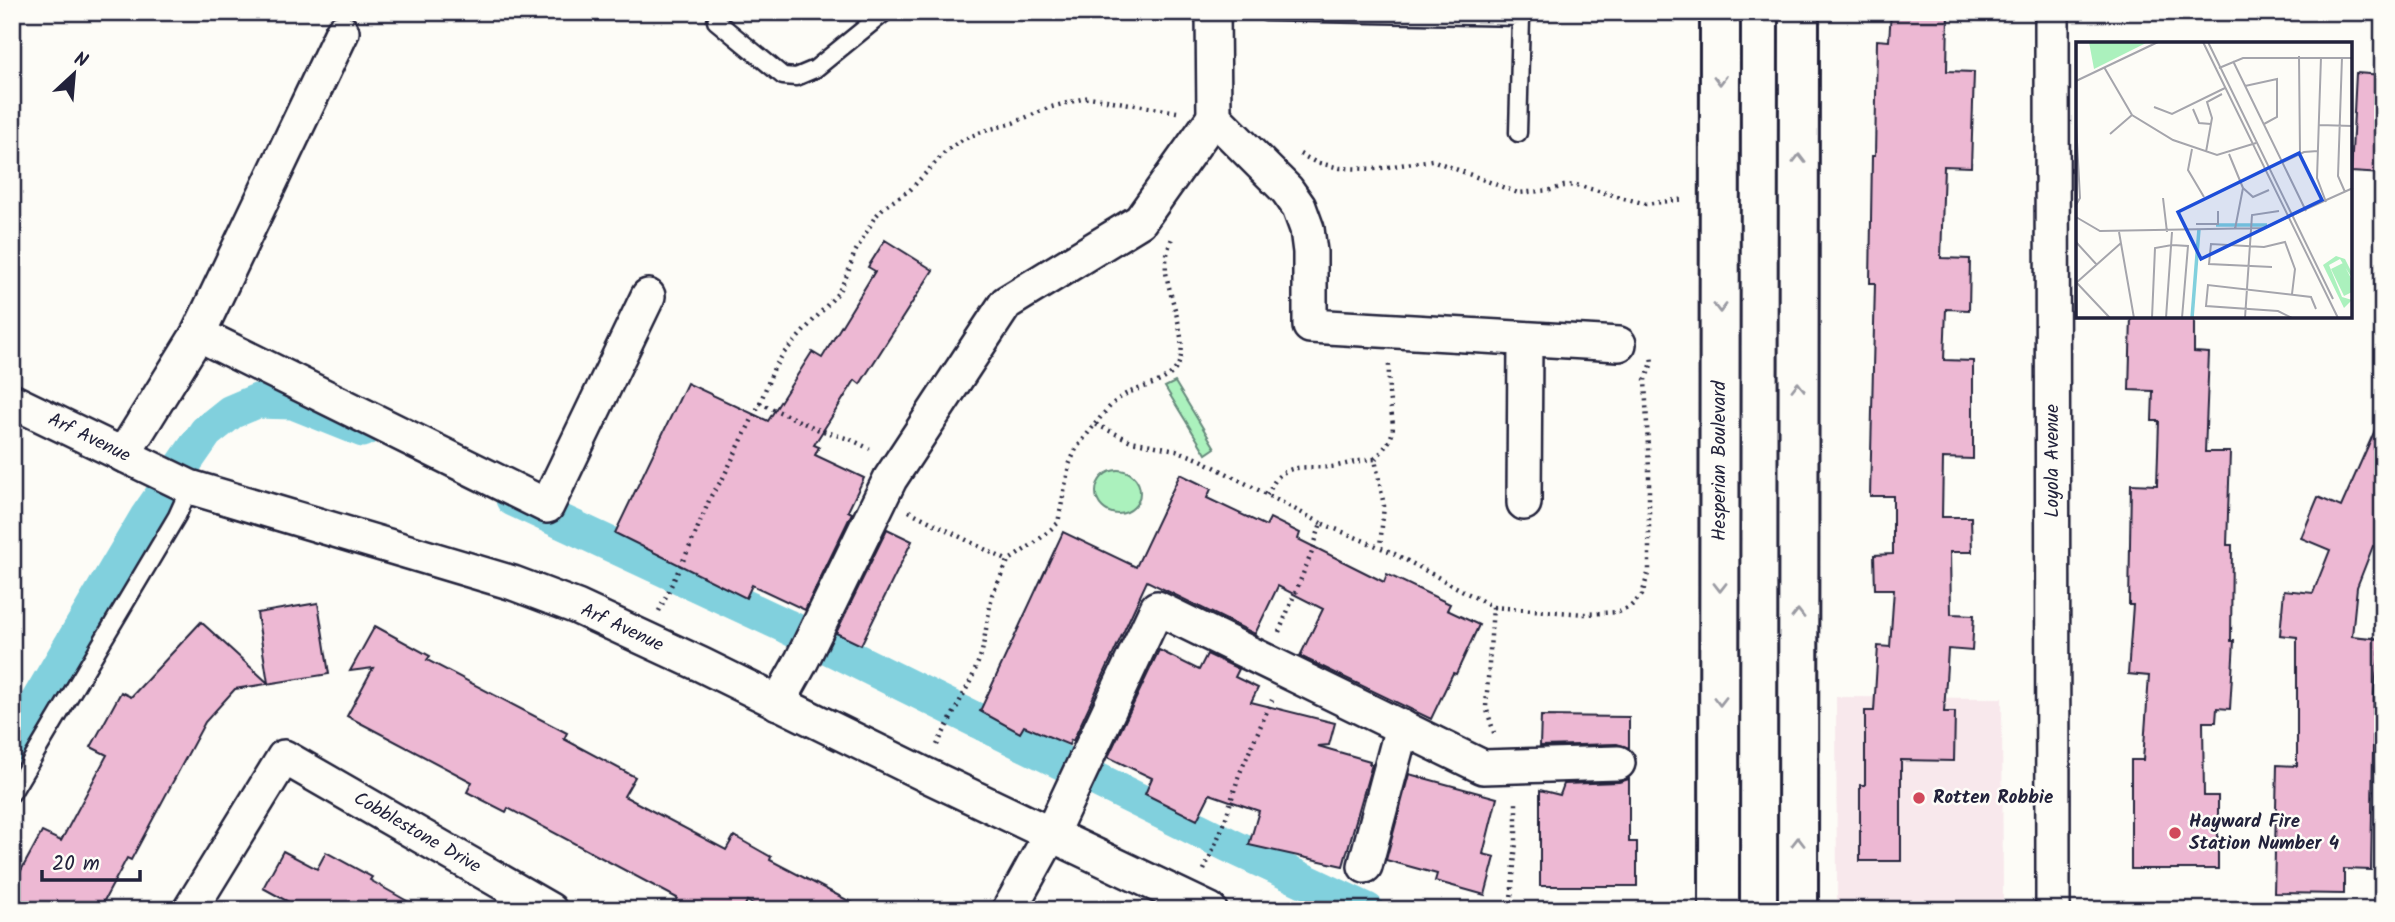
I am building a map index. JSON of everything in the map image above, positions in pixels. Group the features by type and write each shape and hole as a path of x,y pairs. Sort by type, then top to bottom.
{"main road":[{"name":"Hesperian Boulevard","path":"1719,910 1720,12"},
{"path":"1798,910 1799,12"}],"street":[{"path":"778,703 802,660 888,484 1006,303 1140,221 1214,117 1213,12"},
{"name":"Loyola Avenue","path":"2052,12 2053,910"},
{"path":"123,455 198,334 342,32"},
{"path":"1214,117 1287,190 1299,207 1307,229 1310,326 1619,344"},
{"path":"198,334 547,506 648,296"},
{"path":"1524,503 1525,339"},
{"name":"Arf Avenue","path":"12,401 190,487 513,583 577,607 1200,905"},
{"path":"1009,910 1051,834 1157,608 1483,767 1618,763"},
{"path":"1365,866 1402,727"},
{"name":"Cobblestone Drive","path":"190,910 284,757 550,910"}],"lane":[{"path":"716,21 783,76 796,77 816,69 885,12"},
{"path":"1266,12 1521,17 1518,132"},
{"path":"12,793 177,516 190,487"}],"path":[{"path":"645,639 711,496 723,478 760,403 774,368 784,353 838,293 854,254 875,217 884,207 909,190 941,155 962,140 1048,108 1089,97 1214,117"},
{"path":"1292,150 1315,162 1340,168 1375,169 1432,160 1518,193 1576,185 1646,204 1679,199 1720,199"},
{"path":"922,773 972,678 982,652 992,595 1008,561 1058,523 1069,465 1076,449 1109,408 1124,396 1170,375 1180,360 1182,347 1179,327 1166,271 1168,248 1178,226"},
{"path":"1267,495 1278,476 1288,471 1301,467 1337,466 1356,460 1375,459 1390,440 1394,431 1394,417 1390,402 1390,331"},
{"path":"1095,424 1131,441 1176,450 1201,460 1321,523 1380,547 1493,607 1585,614 1619,612 1630,607 1642,595 1649,570 1649,470 1645,380 1651,363 1650,343 1619,344"},
{"path":"760,403 817,429 869,448 888,484 1008,561"},
{"path":"1375,459 1384,506 1380,547"},
{"path":"1200,905 1321,523"},
{"path":"1493,607 1486,707 1506,766 1516,842 1510,910"}],"shaded area":[{"name":"Rotten Robbie","path":"1836,697 2002,698 2003,906 1999,910 1841,910 1837,898"}],"green space":[{"path":"1175,382 1215,448 1206,454 1165,387"},
{"path":"1118,470 1133,477 1140,492 1133,507 1118,514 1103,507 1096,492 1103,477"}],"building":[{"path":"1891,12 1948,12 1947,71 1974,72 1971,167 1944,166 1941,258 1970,259 1969,310 1946,309 1944,360 1973,361 1973,459 1943,458 1942,517 1971,517 1972,552 1950,552 1951,614 1974,615 1972,651 1948,649 1944,712 1955,712 1954,761 1901,760 1901,861 1860,861 1860,785 1865,785 1865,711 1874,711 1878,646 1890,647 1894,589 1875,589 1874,555 1893,554 1893,496 1870,496 1875,283 1870,283 1877,40 1889,41"},
{"path":"2356,73 2383,75 2383,174 2353,172"},
{"path":"885,240 933,270 860,384 855,380 814,445 819,447 815,455 864,478 848,511 852,513 805,610 752,585 746,598 615,533 687,383 768,421 812,352 822,358 875,271 868,267"},
{"path":"2131,318 2194,318 2194,352 2209,353 2205,452 2230,452 2227,545 2232,545 2231,641 2234,641 2230,709 2217,708 2216,722 2203,722 2204,796 2218,796 2218,869 2131,869 2131,760 2143,760 2149,676 2128,674 2133,605 2129,605 2131,484 2157,485 2159,421 2152,421 2153,391 2129,390"},
{"path":"2383,412 2383,550 2373,546 2357,587 2352,636 2381,639 2374,693 2371,870 2344,869 2344,894 2274,893 2277,765 2297,766 2297,637 2280,635 2284,590 2313,593 2330,550 2301,538 2318,497 2341,507"},
{"path":"1180,474 1211,489 1207,498 1266,526 1270,518 1300,533 1298,539 1384,582 1387,574 1450,604 1447,610 1479,625 1431,719 1300,656 1323,609 1278,586 1255,634 1147,581 1069,745 1024,726 1020,733 980,711 1063,532 1136,567"},
{"path":"887,529 912,541 861,645 836,633"},
{"path":"318,603 329,674 235,689 205,722 131,860 127,858 99,910 12,910 12,887 42,832 61,841 107,755 91,747 121,692 131,697 201,622 268,683 257,613"},
{"path":"375,626 430,656 427,660 567,733 564,739 635,777 624,796 726,850 734,836 771,857 770,860 866,910 765,910 747,901 743,910 671,910 677,898 508,808 506,812 467,792 472,782 347,716 373,668 350,671"},
{"path":"1159,650 1199,670 1207,654 1239,669 1235,677 1258,688 1251,702 1335,723 1329,745 1318,746 1370,761 1369,764 1372,764 1343,866 1249,845 1259,811 1210,794 1197,820 1145,794 1152,778 1108,757"},
{"path":"1541,716 1629,717 1629,748 1617,744 1540,746"},
{"path":"1409,774 1497,798 1483,854 1495,857 1485,895 1435,881 1437,874 1386,860"},
{"path":"1629,779 1629,842 1637,842 1637,886 1540,886 1540,790 1560,795 1564,784 1619,782"},
{"path":"283,851 317,869 326,852 372,877 370,880 423,910 303,910 263,888"}],"waterway":[{"path":"12,745 147,517 206,432 231,412 257,401 293,402 363,430"},
{"path":"513,499 786,626 1229,845 1367,910"}],"place":[{"name":"Rotten Robbie","path":"1919,798"},
{"name":"Hayward Fire Station Number 4","path":"2175,833"}]}
